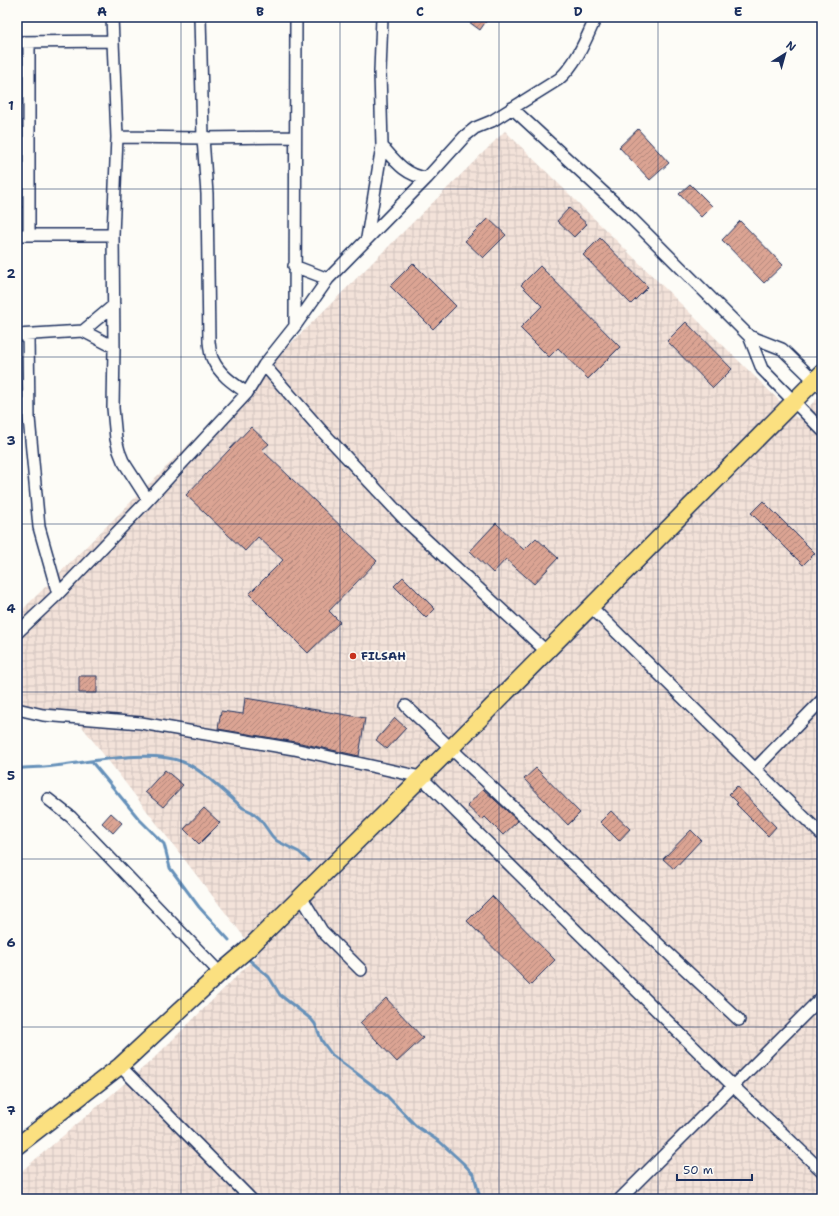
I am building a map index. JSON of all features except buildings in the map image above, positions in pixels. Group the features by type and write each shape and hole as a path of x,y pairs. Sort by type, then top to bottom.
{"highway":[{"path":"17,1146 120,1066 247,950 591,607 793,401 819,380"}],"street":[{"path":"112,17 117,137 113,236 113,408 116,439 123,461 148,500"},
{"path":"200,17 203,138 207,194 209,342 212,359 221,372 234,385 247,393"},
{"path":"294,326 294,137 296,17"},
{"path":"367,238 382,146 380,72 382,17"},
{"path":"17,633 58,594 247,393 264,365 328,279 427,178 469,132 512,108 559,79 568,71 576,60 596,17"},
{"path":"17,42 113,41"},
{"path":"28,235 29,42"},
{"path":"512,108 629,216 749,336 782,349 819,380"},
{"path":"117,137 294,137"},
{"path":"382,146 407,172 418,177 427,178"},
{"path":"17,235 113,236"},
{"path":"294,266 328,279"},
{"path":"83,331 114,305"},
{"path":"58,594 39,527 23,335 83,331 114,347"},
{"path":"749,336 762,369 822,430"},
{"path":"264,365 320,429 408,523 546,651"},
{"path":"591,607 822,835"},
{"path":"755,769 822,700"},
{"path":"406,706 739,1020"},
{"path":"17,708 44,714 141,723 294,749 421,777 733,1086 822,1171"},
{"path":"48,799 71,817 220,974"},
{"path":"302,896 322,931 361,970"},
{"path":"620,1199 822,997"},
{"path":"120,1066 251,1199"}],"shaded area":[{"path":"505,131 797,418 822,394 822,1199 17,1199 17,1175 151,1061 258,955 80,724 17,711 17,615"}],"waterway":[{"path":"17,769 115,758 152,756 183,762 198,770 243,808 252,812 260,819 277,841 299,852 309,861"},
{"path":"91,761 139,819 164,844 170,868 199,907 229,940"},
{"path":"247,958 269,977 280,995 311,1019 315,1024 322,1041 332,1055 387,1096 416,1126 440,1142 463,1163 474,1175 479,1194 482,1199"}],"place":[{"name":"FILSAH","path":"353,656"}]}
